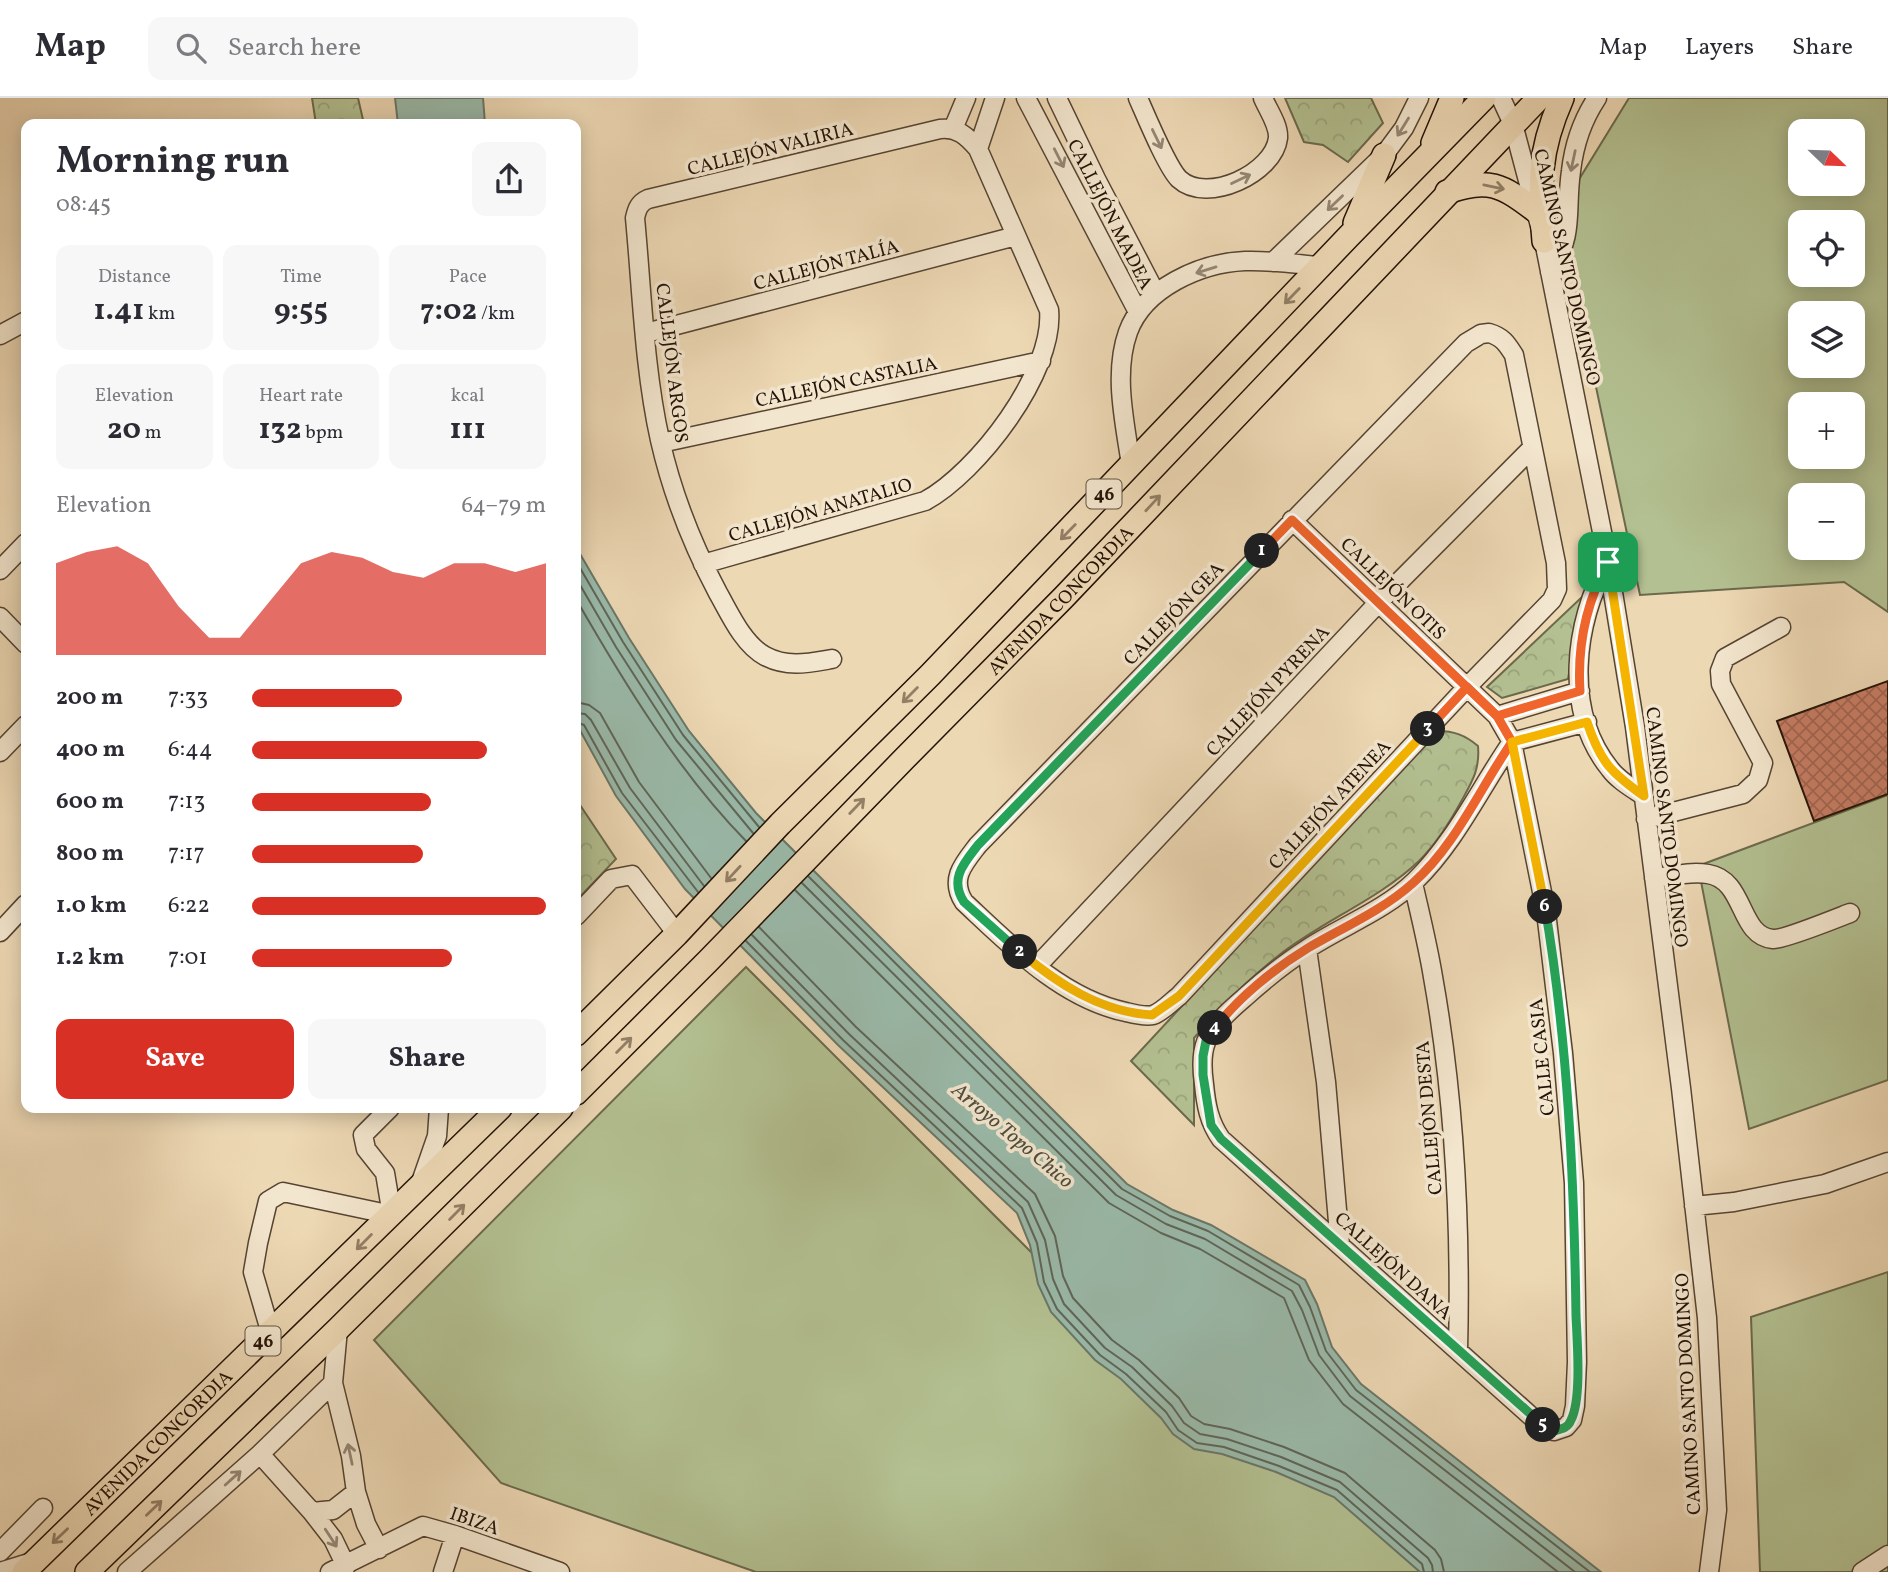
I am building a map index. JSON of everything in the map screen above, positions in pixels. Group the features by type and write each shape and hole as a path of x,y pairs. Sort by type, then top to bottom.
{"main road":[{"path":"1425,159 1452,98"},
{"name":"46","path":"581,1029 677,934 780,824 930,676 1320,266 1484,98"},
{"name":"AVENIDA CONCORDIA","path":"581,1088 1064,597 1447,192 1505,106 1539,98"},
{"path":"1544,241 1541,163 1549,127 1562,98"},
{"path":"1404,237 1416,205 1505,106"},
{"path":"1349,236 1384,155"},
{"path":"1447,192 1467,185 1495,185 1509,191 1536,211"},
{"name":"AVENIDA CONCORDIA","path":"30,1566 495,1113"},
{"name":"46","path":"87,1572 556,1113"}],"street":[{"path":"953,129 966,98"},
{"path":"978,149 995,98"},
{"name":"CALLEJÓN MADEA","path":"1026,98 1138,313"},
{"name":"CALLEJÓN MADEA","path":"1056,98 1156,294"},
{"path":"1138,98 1179,179 1193,187 1208,190 1246,177 1257,170 1274,149 1278,130 1263,98"},
{"path":"1273,262 1384,155 1404,128 1419,98"},
{"path":"1550,272 1565,244 1571,168 1580,134 1597,98"},
{"name":"CAMINO SANTO DOMINGO","path":"1505,106 1544,241 1608,562 1644,796 1707,1318 1716,1489 1714,1542 1709,1572"},
{"name":"CALLEJÓN ANATALIO","path":"703,564 915,505 937,495 978,454 1023,399 1049,337 1049,310 978,149 962,133 953,129"},
{"name":"CALLEJÓN VALIRIA","path":"640,204 648,199 913,135 953,129"},
{"path":"1075,189 1096,179"},
{"name":"CALLEJÓN ARGOS","path":"640,204 635,218 654,409 678,503 703,564 745,638 763,655 786,664 832,659"},
{"name":"CALLEJÓN TALÍA","path":"646,333 1016,236"},
{"path":"1132,465 1124,419 1121,377 1127,334 1138,313 1156,294 1187,276 1207,269 1244,261 1320,266"},
{"path":"0,335 21,324"},
{"name":"CALLEJÓN ATENEA","path":"1037,966 1067,988 1117,1010 1152,1015 1179,996 1467,687 1552,600 1557,589 1556,564 1514,355 1498,335 1481,334 1466,343"},
{"name":"CALLEJÓN GEA","path":"1037,966 964,902 957,891 964,862 1466,343"},
{"name":"CALLEJÓN CASTALIA","path":"661,443 1041,360"},
{"name":"CALLEJÓN PYRENA","path":"1037,966 1378,602 1532,448"},
{"name":"CALLEJÓN OTIS","path":"1292,520 1467,687"},
{"path":"0,570 21,548"},
{"path":"1608,562 1585,615 1579,655 1580,691 1594,743 1611,772 1644,796"},
{"path":"0,617 21,639"},
{"path":"1646,819 1743,794 1758,780 1763,763 1721,684 1720,671 1726,659 1780,627"},
{"name":"CALLE CASIA","path":"1467,687 1497,716 1512,742 1546,912 1563,1053 1574,1183 1577,1362 1572,1420 1566,1427 1554,1431"},
{"path":"1497,716 1580,691"},
{"path":"1340,1245 1327,1094 1307,949 1371,914 1413,883 1447,842 1512,742 1587,722"},
{"path":"0,752 21,730"},
{"path":"1654,878 1689,873 1708,874 1726,880 1737,895 1749,923 1762,936 1775,940 1850,913"},
{"path":"581,911 611,879 632,875 677,934"},
{"name":"CALLEJÓN DESTA","path":"1413,883 1434,978 1447,1073 1459,1231 1458,1351"},
{"path":"0,932 21,909"},
{"name":"CALLEJÓN DANA","path":"1307,949 1274,972 1235,1005 1206,1041 1203,1075 1211,1125 1236,1153 1533,1418 1554,1431"},
{"path":"271,1334 253,1272 268,1201 283,1192 392,1215 385,1173 366,1149 363,1135 385,1113"},
{"path":"419,1188 437,1136 439,1113"},
{"path":"1694,1206 1734,1202 1825,1184 1888,1162"},
{"path":"338,1329 333,1383 351,1456 356,1492 366,1524 379,1549"},
{"path":"127,1572 260,1454 333,1383"},
{"name":"IBIZA","path":"260,1454 333,1539 338,1569 423,1526 560,1572"},
{"path":"312,1512 333,1510 356,1492"},
{"path":"0,1552 43,1508"},
{"path":"443,1572 455,1535"},
{"path":"1862,1572 1888,1555"},
{"path":"0,1572 30,1566"}],"green space":[{"path":"312,98 358,98 363,119 315,119"},
{"path":"1285,98 1371,98 1383,123 1348,162 1323,145 1304,142"},
{"path":"1629,98 1888,98 1888,612 1844,582 1640,595 1559,212"},
{"path":"1583,596 1568,679 1502,698 1487,687"},
{"path":"1437,731 1459,734 1478,746 1475,774 1448,824 1426,854 1403,875 1278,956 1234,995 1194,1038 1194,1125 1131,1061"},
{"path":"1888,795 1888,1080 1749,1129 1698,866"},
{"path":"581,806 616,859 581,896"},
{"path":"746,967 1112,1333 1440,1572 756,1572 501,1483 374,1340"},
{"path":"1888,1272 1888,1572 1760,1572 1751,1317"}],"water":[{"path":"395,98 483,98 485,119 397,119"},
{"name":"Arroyo Topo Chico","path":"581,556 629,638 689,731 756,813 1127,1184 1173,1210 1211,1225 1305,1280 1317,1304 1332,1347 1361,1384 1601,1572 1420,1572 1334,1497 1276,1472 1222,1454 1194,1449 1173,1434 1161,1418 1121,1379 1095,1360 1051,1312 1038,1284 1030,1245 1017,1213 838,1045 685,889 616,796 581,732"}],"building":[{"path":"1888,681 1888,794 1814,821 1777,721"}],"route":[{"path":"1608,562 1585,615 1579,655 1580,691 1497,716 1467,687 1292,520 978,845 964,862 957,891 964,902 1037,966 1067,988 1117,1010 1152,1015 1179,996 1467,687 1497,716 1512,742 1471,808 1431,864 1413,883 1371,914 1307,949 1274,972 1235,1005 1206,1041 1203,1056 1205,1096 1211,1125 1221,1139 1533,1418 1554,1431 1566,1427 1572,1420 1575,1406 1577,1362 1574,1183 1563,1053 1546,912 1512,742 1587,722 1594,743 1611,772 1644,796 1608,562"}]}
